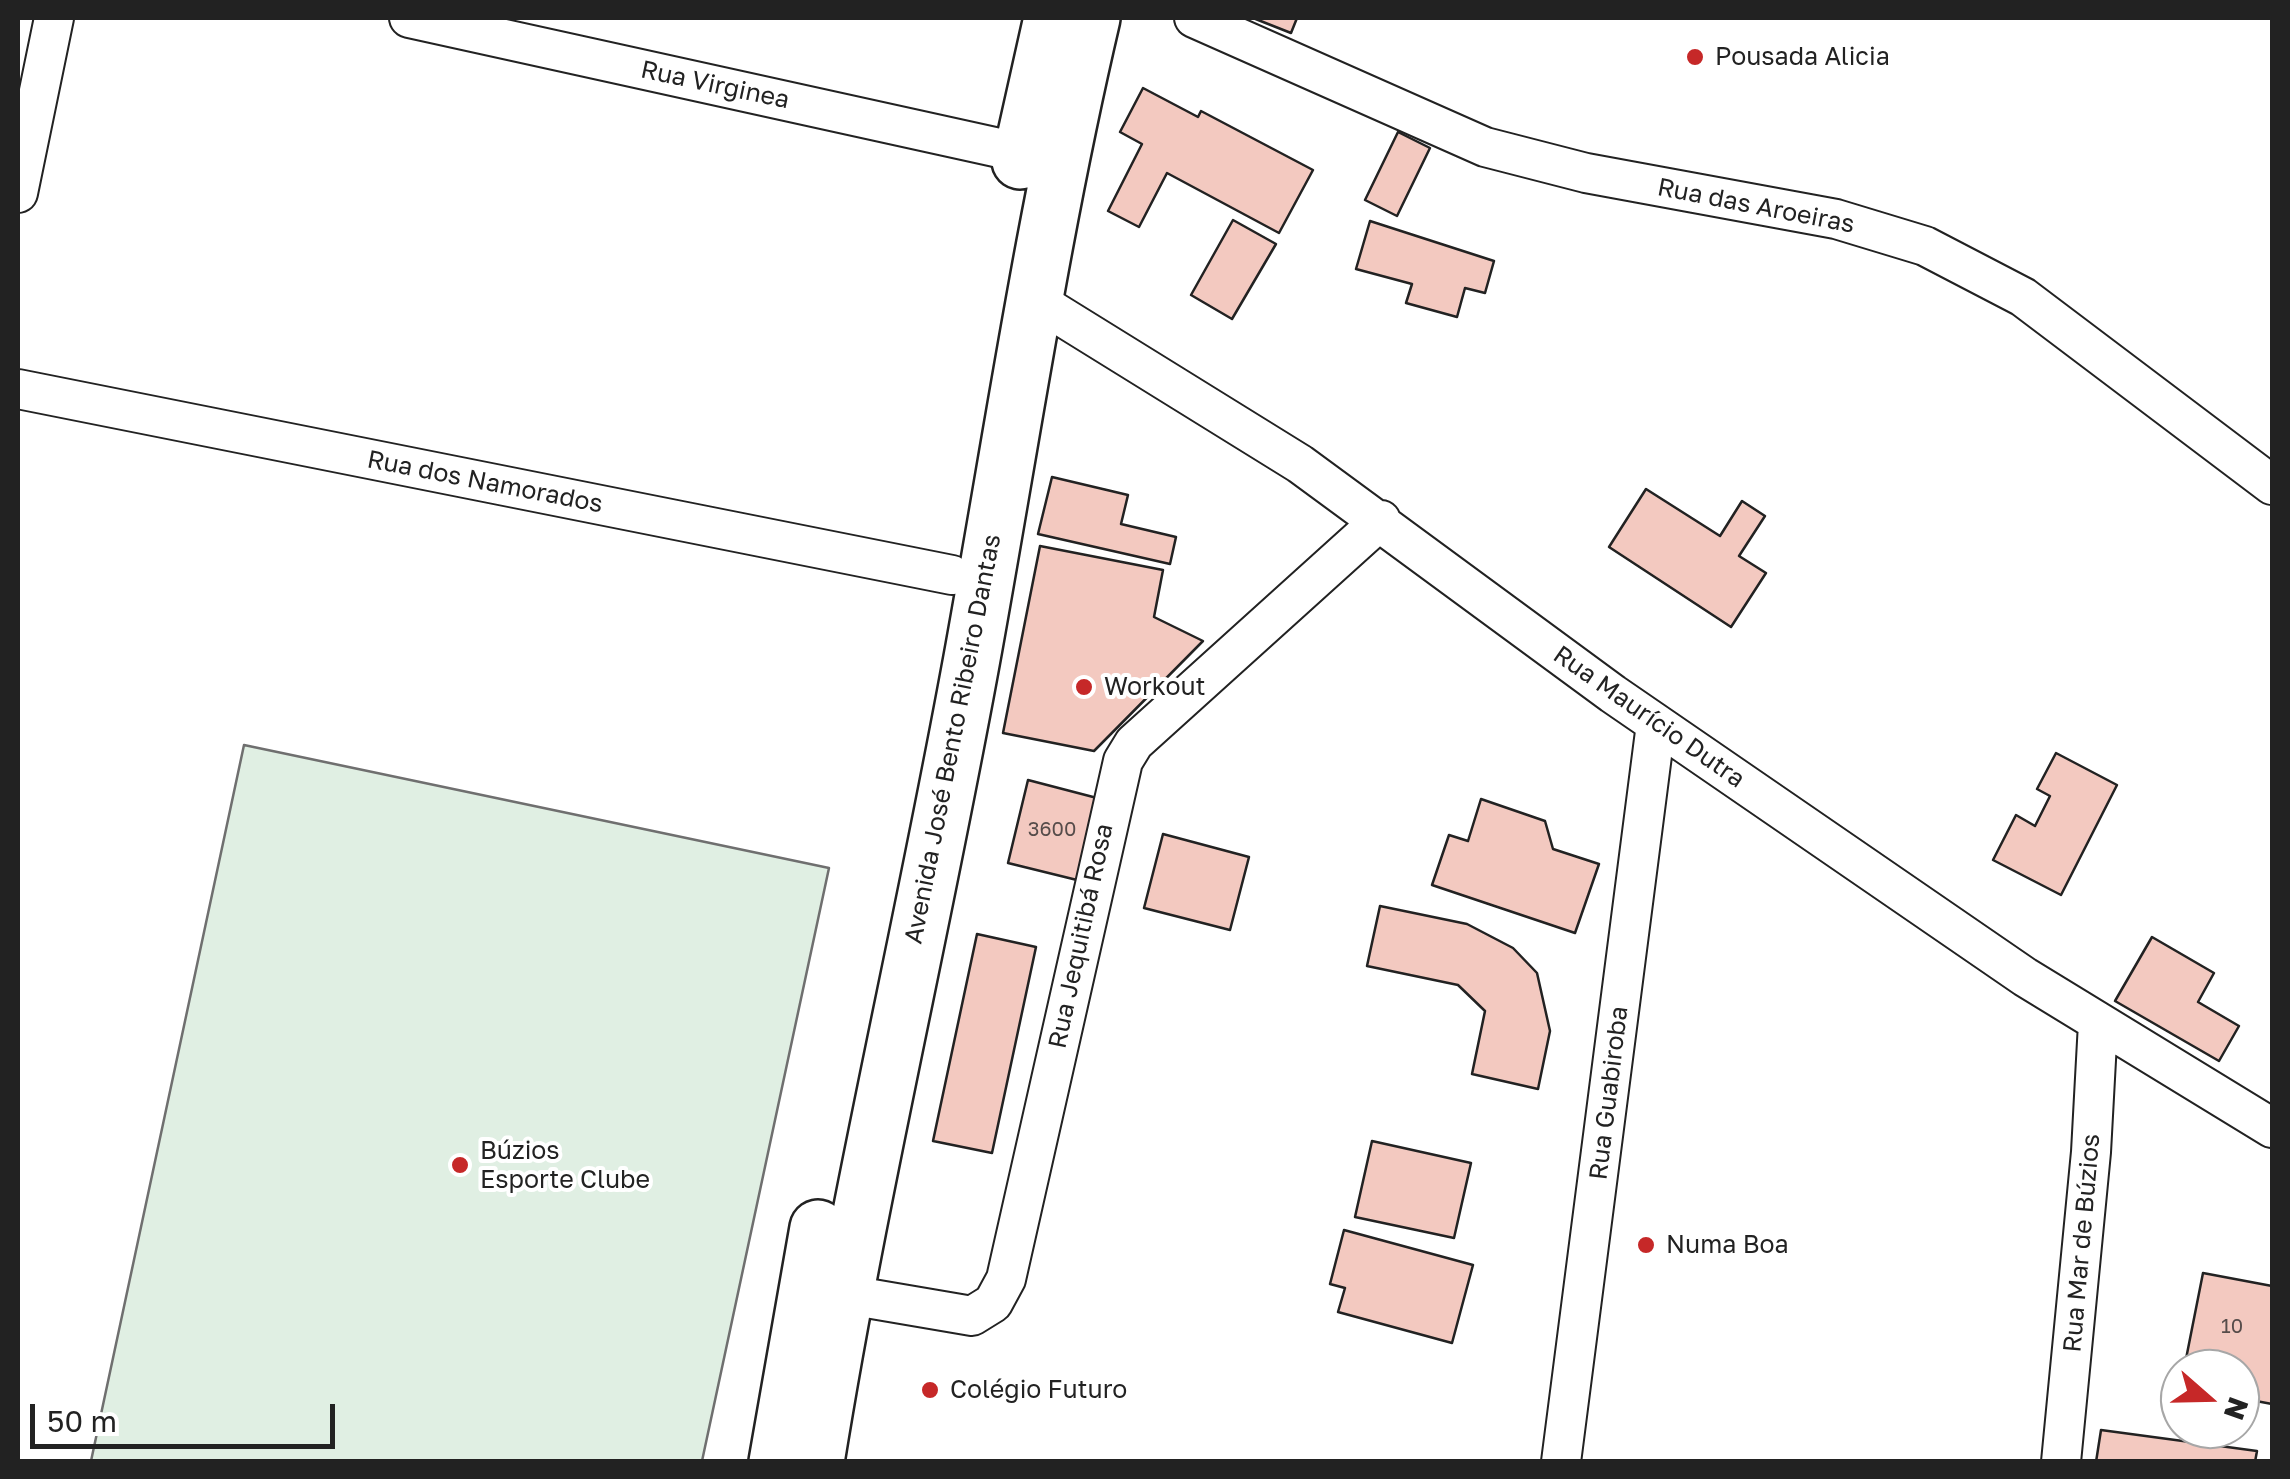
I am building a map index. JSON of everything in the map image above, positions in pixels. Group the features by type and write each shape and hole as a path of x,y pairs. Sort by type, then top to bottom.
{"main road":[{"name":"Avenida José Bento Ribeiro Dantas","path":"778,1462 800,1312 952,575 1022,152 1052,18"},
{"name":"Avenida José Bento Ribeiro Dantas","path":"816,1462 843,1294 974,649 1032,298 1092,18"}],"street":[{"path":"18,194 54,18"},
{"name":"Rua Virginea","path":"409,18 1022,152"},
{"name":"Rua das Aroeiras","path":"1194,18 1485,147 1605,177 1836,219 1926,246 2023,297 2272,485"},
{"name":"Rua Maurício Dutra","path":"1032,298 1300,464 1656,724 2098,1023 2272,1128"},
{"name":"Rua dos Namorados","path":"18,389 952,575"},
{"name":"Rua Jequitibá Rosa","path":"843,1294 972,1316 994,1303 1006,1279 1123,761 1134,743 1380,520"},
{"name":"Rua Guabiroba","path":"1561,1462 1656,724"},
{"name":"Rua Mar de Búzios","path":"2061,1462 2092,1152 2098,1023"}],"green space":[{"name":"Búzios Esporte Clube","path":"244,745 829,868 702,1461 91,1461"}],"building":[{"path":"1253,18 1297,18 1291,33"},
{"path":"1143,88 1198,117 1201,111 1313,170 1279,233 1167,173 1139,227 1108,211 1142,144 1120,132"},
{"path":"1398,132 1430,148 1397,216 1365,200"},
{"path":"1233,220 1276,244 1232,319 1191,295"},
{"path":"1370,221 1494,261 1485,293 1465,288 1457,317 1406,303 1412,284 1356,269"},
{"path":"1052,477 1128,495 1121,524 1176,537 1170,564 1038,534"},
{"path":"1646,489 1720,536 1742,501 1765,516 1739,556 1766,573 1731,627 1609,547"},
{"name":"Workout","path":"1040,546 1163,570 1154,617 1203,641 1094,751 1003,733"},
{"path":"2056,753 2117,785 2061,895 1993,860 2016,815 2035,826 2050,796 2037,789"},
{"path":"1028,780 1097,798 1077,880 1008,863"},
{"path":"1481,799 1545,821 1553,849 1599,864 1575,933 1432,885 1449,835 1468,841"},
{"path":"1163,834 1249,857 1230,930 1144,908"},
{"path":"1380,906 1467,924 1513,948 1537,973 1550,1031 1538,1089 1472,1074 1485,1011 1458,985 1367,966"},
{"path":"977,934 1036,947 992,1153 933,1141"},
{"path":"2152,937 2214,973 2198,1002 2239,1026 2219,1061 2115,1001"},
{"path":"1372,1141 1471,1163 1454,1238 1355,1217"},
{"path":"1344,1230 1473,1265 1452,1343 1338,1312 1345,1288 1330,1284"},
{"path":"2203,1273 2272,1286 2272,1404 2260,1402 2260,1349 2188,1349"},
{"path":"2101,1430 2160,1438 2160,1449 2257,1451 2255,1462 2096,1462"}],"place":[{"name":"Pousada Alicia","path":"1695,57"},
{"name":"Workout","path":"1084,687"},
{"name":"Búzios Esporte Clube","path":"460,1165"},
{"name":"Numa Boa","path":"1646,1245"},
{"name":"Colégio Futuro","path":"930,1390"}]}
